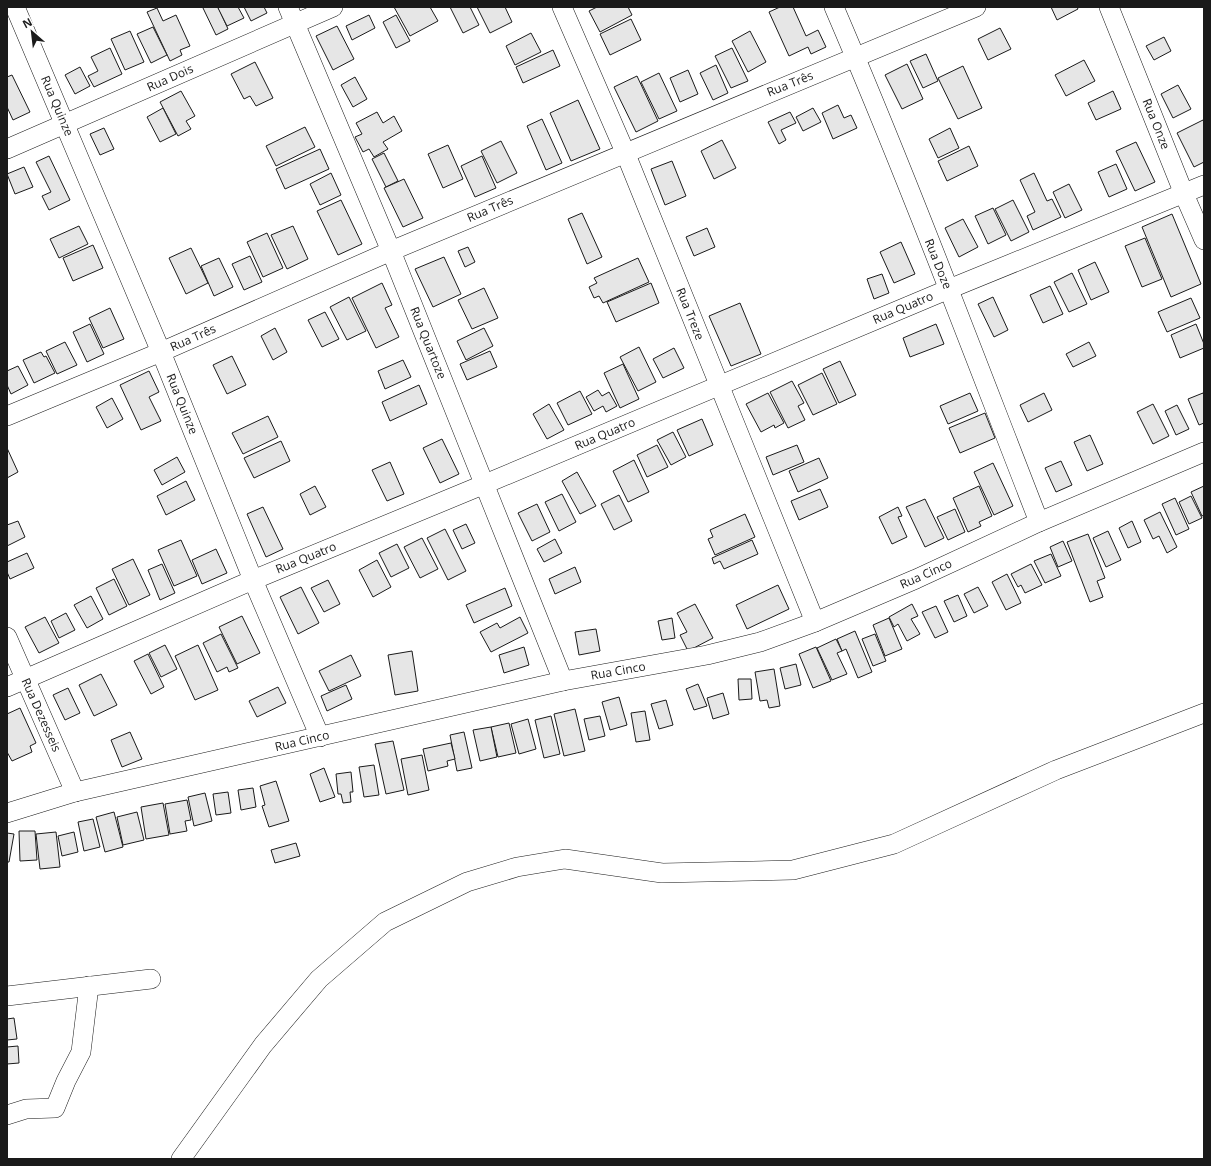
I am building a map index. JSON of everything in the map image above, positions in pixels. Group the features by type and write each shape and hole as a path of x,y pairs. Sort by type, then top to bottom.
{"street":[{"name":"Rua Quinze","path":"15,7 161,352 253,580 320,736"},
{"name":"Rua Dois","path":"7,149 65,124 292,15 333,7"},
{"name":"Rua Treze","path":"562,7 625,152 815,622"},
{"name":"Rua Doze","path":"834,7 948,289 1039,522"},
{"name":"Rua Três","path":"7,416 161,352 391,251 625,152 976,7"},
{"name":"Rua Onze","path":"1109,7 1204,240"},
{"name":"Rua Quartoze","path":"292,15 391,251 564,680"},
{"name":"Rua Quatro","path":"7,687 253,580 948,289 1204,185"},
{"name":"Rua Cinco","path":"7,813 75,792 564,680 730,650 760,642 815,622 916,579 1039,522 1204,452"},
{"name":"Rua Dezesseis","path":"7,637 75,792"},
{"path":"180,1159 263,1045 319,978 386,922 467,882 518,867 564,859 662,873 793,870 894,844 1056,770 1204,713"},
{"path":"7,996 151,979"},
{"path":"7,1116 26,1109 55,1108 66,1081 81,1052 89,986"}],"building":[{"path":"218,7 228,29 216,35 203,8"},
{"path":"238,7 244,18 227,26 218,8"},
{"path":"244,7 264,7 267,13 251,21"},
{"path":"394,7 430,7 438,21 410,36"},
{"path":"450,7 470,7 479,25 463,33"},
{"path":"477,7 505,7 512,22 490,33"},
{"path":"597,7 628,7 632,15 600,32 589,11"},
{"path":"780,7 793,7 806,36 818,30 826,47 811,54 808,47 789,56 769,12"},
{"path":"1051,7 1077,7 1078,9 1057,20"},
{"path":"157,8 163,21 176,15 190,46 180,50 182,55 170,61 147,12"},
{"path":"369,15 375,28 352,40 346,26"},
{"path":"396,15 410,41 396,48 383,22"},
{"path":"631,19 641,40 610,55 600,34"},
{"path":"337,26 354,59 333,70 316,36"},
{"path":"153,27 167,55 151,63 137,34"},
{"path":"1000,28 1011,49 988,60 978,39"},
{"path":"130,31 144,62 125,70 111,39"},
{"path":"750,31 766,62 748,72 732,41"},
{"path":"531,33 541,52 515,65 506,46"},
{"path":"1164,37 1171,51 1154,60 1146,46"},
{"path":"110,48 122,74 94,87 88,76 98,71 91,57"},
{"path":"732,48 748,81 731,88 715,56"},
{"path":"553,50 560,66 523,83 516,67"},
{"path":"926,54 938,81 923,88 910,61"},
{"path":"1084,60 1095,81 1066,96 1055,75"},
{"path":"255,62 273,98 256,106 250,96 244,99 231,74"},
{"path":"907,64 923,99 902,109 885,75"},
{"path":"716,65 728,93 713,100 700,73"},
{"path":"963,66 982,108 958,119 938,78"},
{"path":"80,67 90,86 75,94 65,75"},
{"path":"688,70 698,94 680,102 670,78"},
{"path":"659,73 677,111 659,119 641,82"},
{"path":"12,75 30,112 13,120 7,107 7,77"},
{"path":"637,76 658,121 636,132 614,87"},
{"path":"355,77 367,99 353,107 341,85"},
{"path":"1178,85 1191,109 1173,118 1161,94"},
{"path":"181,91 195,116 186,121 191,129 178,136 160,102"},
{"path":"1113,91 1121,109 1096,120 1088,103"},
{"path":"578,100 600,149 571,161 550,113"},
{"path":"838,105 844,118 851,115 857,128 833,139 822,113"},
{"path":"163,108 176,134 160,142 147,117"},
{"path":"813,108 821,122 803,131 796,117"},
{"path":"377,112 383,123 394,116 402,131 383,142 388,149 374,157 369,149 363,152 355,137 362,134 356,123"},
{"path":"790,112 796,123 781,130 786,140 779,144 768,122"},
{"path":"542,119 562,163 546,170 527,126"},
{"path":"1203,120 1204,162 1194,167 1177,133"},
{"path":"305,127 315,147 276,166 266,146"},
{"path":"104,128 114,149 100,155 90,134"},
{"path":"950,128 959,148 938,158 929,139"},
{"path":"722,140 736,168 714,179 701,151"},
{"path":"501,141 517,173 497,183 481,151"},
{"path":"1136,142 1155,182 1135,191 1116,151"},
{"path":"448,145 463,179 443,188 428,154"},
{"path":"969,146 978,166 947,181 938,161"},
{"path":"320,149 329,169 285,189 276,169"},
{"path":"384,153 398,181 386,187 372,159"},
{"path":"49,156 70,200 49,210 42,196 51,192 36,162"},
{"path":"482,156 496,188 475,197 461,166"},
{"path":"672,161 686,196 665,205 651,169"},
{"path":"1116,164 1127,189 1109,197 1098,172"},
{"path":"24,167 33,187 15,194 7,174"},
{"path":"331,173 341,195 320,205 310,184"},
{"path":"1034,173 1047,201 1052,199 1061,217 1033,230 1027,216 1035,212 1020,180"},
{"path":"404,179 423,218 403,227 384,188"},
{"path":"1069,184 1082,210 1065,218 1053,192"},
{"path":"341,200 362,244 338,255 317,211"},
{"path":"1013,200 1029,232 1011,241 995,209"},
{"path":"993,208 1006,235 988,244 975,216"},
{"path":"582,213 602,257 587,264 568,219"},
{"path":"1172,214 1201,284 1171,297 1142,227"},
{"path":"963,219 978,247 959,257 945,228"},
{"path":"79,226 88,244 59,258 50,239"},
{"path":"293,226 308,259 287,269 271,235"},
{"path":"707,228 715,247 694,256 686,237"},
{"path":"267,233 283,268 263,277 247,242"},
{"path":"1145,238 1162,279 1142,287 1125,246"},
{"path":"901,242 915,274 894,283 880,252"},
{"path":"93,245 103,268 73,281 63,258"},
{"path":"468,247 475,262 465,267 458,251"},
{"path":"191,248 208,283 186,294 169,258"},
{"path":"250,256 262,282 244,290 232,264"},
{"path":"444,257 461,294 433,307 415,269"},
{"path":"219,258 233,287 214,296 201,266"},
{"path":"638,258 649,282 603,303 599,296 594,298 589,287 597,283 594,278"},
{"path":"1095,262 1109,292 1091,300 1078,270"},
{"path":"1072,273 1087,304 1069,312 1054,282"},
{"path":"882,274 889,293 874,299 867,279"},
{"path":"382,283 392,305 385,308 399,337 376,348 352,298"},
{"path":"651,283 659,303 616,322 607,302"},
{"path":"1050,286 1063,314 1043,323 1030,295"},
{"path":"484,288 498,318 472,329 458,300"},
{"path":"349,297 366,331 347,340 330,307"},
{"path":"993,297 1008,330 994,337 978,304"},
{"path":"1191,298 1200,318 1167,332 1158,312"},
{"path":"740,303 761,354 731,366 709,316"},
{"path":"110,308 124,339 103,348 89,318"},
{"path":"325,312 339,339 322,347 308,320"},
{"path":"90,324 104,354 87,362 73,332"},
{"path":"936,324 944,344 910,357 903,338"},
{"path":"1196,324 1204,344 1204,348 1180,358 1171,335"},
{"path":"275,328 287,352 273,360 261,336"},
{"path":"484,328 493,346 466,360 457,341"},
{"path":"65,342 77,365 57,374 46,351"},
{"path":"1089,342 1096,356 1073,367 1066,354"},
{"path":"639,347 656,382 638,391 620,357"},
{"path":"674,348 684,368 663,378 653,359"},
{"path":"490,351 497,367 467,380 460,364"},
{"path":"41,352 44,357 46,356 55,373 34,383 23,360"},
{"path":"232,356 246,385 227,394 213,365"},
{"path":"403,360 411,377 385,389 378,371"},
{"path":"840,361 856,395 839,403 823,369"},
{"path":"623,364 639,399 620,408 604,373"},
{"path":"18,366 28,385 11,394 7,385 7,371"},
{"path":"149,371 159,392 149,397 161,421 141,430 120,385"},
{"path":"822,373 837,404 813,415 798,385"},
{"path":"792,381 804,403 798,406 805,420 788,428 770,392"},
{"path":"419,385 427,404 390,421 382,402"},
{"path":"598,390 602,396 609,392 617,406 606,412 603,406 594,411 586,397"},
{"path":"580,391 592,414 568,425 557,403"},
{"path":"768,393 784,423 775,428 774,425 761,432 746,404"},
{"path":"970,393 978,411 948,424 940,406"},
{"path":"1044,393 1052,410 1028,422 1020,405"},
{"path":"1203,393 1204,423 1199,425 1188,399"},
{"path":"112,398 123,419 107,428 96,407"},
{"path":"549,404 564,430 547,439 533,414"},
{"path":"1153,404 1169,436 1153,444 1137,412"},
{"path":"1177,405 1189,429 1176,435 1165,411"},
{"path":"985,413 995,438 960,453 949,428"},
{"path":"268,416 278,437 243,454 232,433"},
{"path":"702,419 713,445 689,456 677,430"},
{"path":"673,432 686,457 671,465 657,440"},
{"path":"1090,435 1103,464 1087,471 1074,442"},
{"path":"442,439 459,474 440,483 423,448"},
{"path":"281,441 290,461 254,478 244,458"},
{"path":"657,445 668,467 647,477 637,455"},
{"path":"797,445 804,462 773,475 766,457"},
{"path":"7,448 18,472 7,478"},
{"path":"177,457 185,472 162,485 154,470"},
{"path":"819,458 828,478 798,492 789,471"},
{"path":"634,460 649,492 628,502 613,471"},
{"path":"1061,461 1072,485 1056,492 1045,468"},
{"path":"390,462 404,494 387,501 372,470"},
{"path":"993,463 1013,506 994,515 974,472"},
{"path":"577,472 596,506 580,514 562,481"},
{"path":"186,481 195,500 166,515 157,496"},
{"path":"315,486 326,507 310,515 300,494"},
{"path":"979,486 992,516 979,522 981,526 968,532 953,498"},
{"path":"1204,486 1204,515 1202,516 1191,492"},
{"path":"820,489 828,507 799,520 791,501"},
{"path":"562,494 576,522 559,531 545,502"},
{"path":"619,495 632,521 614,530 601,504"},
{"path":"1191,496 1202,518 1189,524 1179,502"},
{"path":"1175,498 1189,529 1176,535 1162,504"},
{"path":"925,499 944,538 925,547 906,507"},
{"path":"537,504 550,532 532,541 518,513"},
{"path":"263,507 283,549 266,557 247,514"},
{"path":"898,507 902,516 898,517 907,537 892,544 879,517"},
{"path":"955,509 965,532 948,540 937,517"},
{"path":"1160,512 1177,547 1167,553 1159,536 1153,539 1144,520"},
{"path":"745,514 755,537 715,555 708,539 713,537 710,530"},
{"path":"18,521 25,537 7,546 7,525"},
{"path":"1132,521 1141,542 1128,548 1119,528"},
{"path":"466,524 475,543 462,549 453,530"},
{"path":"445,529 466,571 448,580 427,538"},
{"path":"1108,531 1121,560 1106,567 1093,538"},
{"path":"1088,534 1105,578 1097,581 1103,597 1090,602 1067,542"},
{"path":"422,538 438,569 420,578 404,547"},
{"path":"555,539 562,553 544,562 537,549"},
{"path":"181,540 197,576 174,586 158,550"},
{"path":"752,540 758,554 724,569 720,561 714,564 712,558"},
{"path":"1063,541 1072,561 1058,567 1050,547"},
{"path":"397,544 409,568 391,577 379,553"},
{"path":"216,549 227,573 202,584 192,560"},
{"path":"27,553 34,568 10,579 7,572 7,562"},
{"path":"1051,554 1061,576 1045,583 1034,561"},
{"path":"133,559 150,595 129,605 112,569"},
{"path":"377,560 391,587 373,597 359,570"},
{"path":"162,564 175,593 160,600 148,570"},
{"path":"1031,564 1042,585 1025,593 1021,585 1018,587 1011,574"},
{"path":"575,567 581,582 555,594 549,579"},
{"path":"1007,574 1021,603 1006,610 992,582"},
{"path":"114,579 127,606 109,615 96,588"},
{"path":"328,580 340,604 324,612 311,588"},
{"path":"778,585 789,609 747,629 736,605"},
{"path":"301,587 319,623 298,634 280,597"},
{"path":"978,587 988,606 974,613 964,594"},
{"path":"505,588 512,606 474,623 466,605"},
{"path":"958,595 967,616 954,622 944,601"},
{"path":"91,596 103,619 87,628 74,605"},
{"path":"695,604 713,638 688,651 680,635 687,632 677,613"},
{"path":"912,604 918,616 911,619 920,634 907,641 898,624 894,627 889,617"},
{"path":"936,606 948,632 935,638 922,612"},
{"path":"66,613 75,630 59,638 51,621"},
{"path":"242,616 260,653 237,664 219,627"},
{"path":"45,617 59,643 39,653 25,627"},
{"path":"520,617 528,633 491,652 480,632 497,623 500,628"},
{"path":"672,618 675,638 662,640 658,621"},
{"path":"889,618 902,649 885,656 873,625"},
{"path":"596,629 600,651 579,655 575,632"},
{"path":"855,631 872,672 858,678 846,649 842,651 837,639"},
{"path":"221,634 238,668 229,672 227,667 217,672 203,643"},
{"path":"875,634 886,661 873,666 862,639"},
{"path":"836,639 842,651 837,653 847,674 832,680 817,648"},
{"path":"165,645 177,669 161,677 149,653"},
{"path":"198,645 218,690 195,700 175,656"},
{"path":"524,647 529,665 504,673 499,655"},
{"path":"816,647 831,681 813,688 799,654"},
{"path":"412,651 418,691 395,695 388,655"},
{"path":"148,654 164,687 151,694 134,661"},
{"path":"351,655 361,676 329,691 319,671"},
{"path":"796,664 801,685 785,689 780,668"},
{"path":"774,669 780,706 769,708 767,700 760,701 755,672"},
{"path":"101,674 117,705 94,716 79,685"},
{"path":"738,679 751,679 752,699 739,700"},
{"path":"698,684 707,706 694,710 686,689"},
{"path":"346,685 352,699 327,711 321,696"},
{"path":"278,687 286,703 257,717 249,701"},
{"path":"68,688 80,713 65,720 53,695"},
{"path":"723,693 729,714 713,719 707,698"},
{"path":"619,697 627,725 610,730 602,702"},
{"path":"666,700 673,725 659,729 651,704"},
{"path":"20,708 36,743 30,746 32,752 12,761 7,752 7,714"},
{"path":"575,709 585,751 564,756 554,714"},
{"path":"645,711 650,740 636,742 631,713"},
{"path":"551,716 560,754 544,758 535,720"},
{"path":"600,716 605,736 589,740 584,719"},
{"path":"528,719 536,749 519,754 511,724"},
{"path":"509,723 516,753 498,757 491,727"},
{"path":"491,727 497,757 480,761 473,730"},
{"path":"130,732 142,759 122,767 111,740"},
{"path":"464,732 472,768 457,771 450,735"},
{"path":"393,741 404,790 386,794 375,744"},
{"path":"451,743 455,759 447,761 448,766 428,771 423,749"},
{"path":"422,755 429,790 408,795 401,759"},
{"path":"374,765 379,795 364,797 359,767"},
{"path":"324,768 335,797 320,802 310,774"},
{"path":"351,772 353,792 350,792 351,802 343,803 341,794 338,794 336,774"},
{"path":"276,781 289,821 269,827 262,806 265,805 260,786"},
{"path":"253,788 256,807 241,810 238,790"},
{"path":"228,792 231,813 216,815 213,794"},
{"path":"205,793 212,821 194,826 188,797"},
{"path":"187,800 191,820 185,821 187,831 170,834 165,804"},
{"path":"163,803 169,835 146,839 141,807"},
{"path":"114,812 123,847 105,852 96,817"},
{"path":"137,812 144,840 123,845 117,817"},
{"path":"93,819 100,847 84,851 78,822"},
{"path":"19,831 35,831 37,860 20,861"},
{"path":"56,832 60,867 40,869 36,834"},
{"path":"74,832 78,852 62,856 58,836"},
{"path":"7,833 14,834 9,862 7,862"},
{"path":"296,843 300,856 275,863 271,850"},
{"path":"14,1018 17,1039 7,1040 7,1019"},
{"path":"18,1046 19,1063 7,1064 7,1047"}]}
